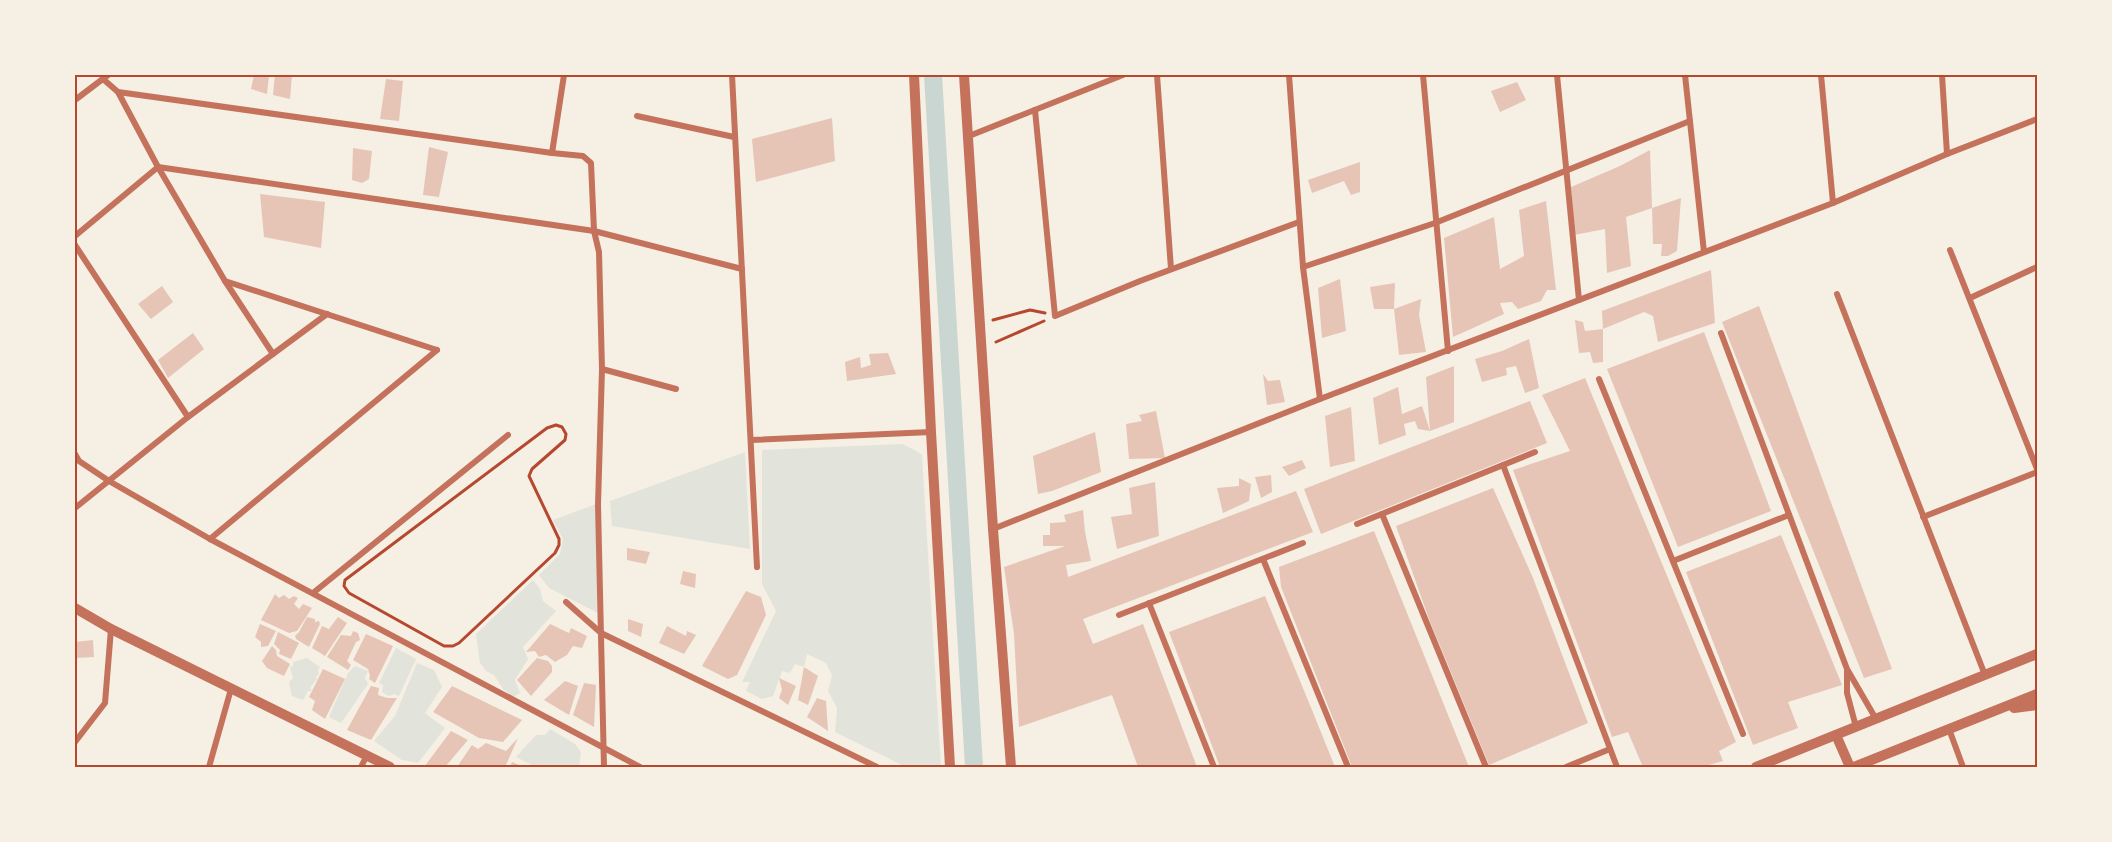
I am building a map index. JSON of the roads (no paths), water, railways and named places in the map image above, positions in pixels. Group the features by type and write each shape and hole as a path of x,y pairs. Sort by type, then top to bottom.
{"street":[{"path":"552,153 564,75"},
{"path":"732,75 757,567"},
{"path":"914,75 950,767"},
{"path":"964,75 993,529 1011,767"},
{"path":"969,136 1123,75"},
{"path":"1157,75 1171,269"},
{"path":"1290,75 1303,267 1320,399"},
{"path":"1423,75 1448,351"},
{"path":"1557,75 1579,300"},
{"path":"1685,75 1704,252"},
{"path":"1821,75 1833,203"},
{"path":"1942,75 1947,154"},
{"path":"75,100 105,77 118,92 225,281 273,354"},
{"path":"118,92 583,156 591,163 594,231 599,252 602,369 598,505 604,767"},
{"path":"1035,110 1055,316 1171,269 1299,222"},
{"path":"638,116 734,137"},
{"path":"993,529 1320,399 1833,203 1947,154 2037,119"},
{"path":"1303,267 1436,223 1690,121"},
{"path":"75,236 159,167 594,231 742,269"},
{"path":"75,245 188,417"},
{"path":"1923,518 2037,471 1950,250"},
{"path":"1970,298 2037,267"},
{"path":"210,539 437,350 225,281"},
{"path":"1838,294 1985,675"},
{"path":"75,508 188,417 327,314"},
{"path":"1721,333 1847,669 1876,719"},
{"path":"602,369 676,389"},
{"path":"1599,380 1743,734"},
{"path":"751,440 931,432"},
{"path":"313,593 508,435"},
{"path":"1357,524 1535,452"},
{"path":"75,454 77,460 109,481 210,539 640,767"},
{"path":"1503,465 1617,767"},
{"path":"1382,514 1486,767"},
{"path":"1673,561 1789,514"},
{"path":"1119,615 1303,543"},
{"path":"1263,559 1348,767"},
{"path":"566,602 601,633 877,767"},
{"path":"1149,603 1214,767"},
{"path":"75,608 111,629 390,767"},
{"path":"75,742 105,703 111,629"},
{"path":"1756,767 2037,654"},
{"path":"1847,669 1847,693 1856,727"},
{"path":"209,767 231,689"},
{"path":"1836,735 1852,767 2037,694"},
{"path":"1995,711 2037,705"},
{"path":"1949,729 1963,767"},
{"path":"1566,767 1610,749"},
{"path":"361,767 368,756"}],"waterway":[{"path":"933,75 974,767"}]}
